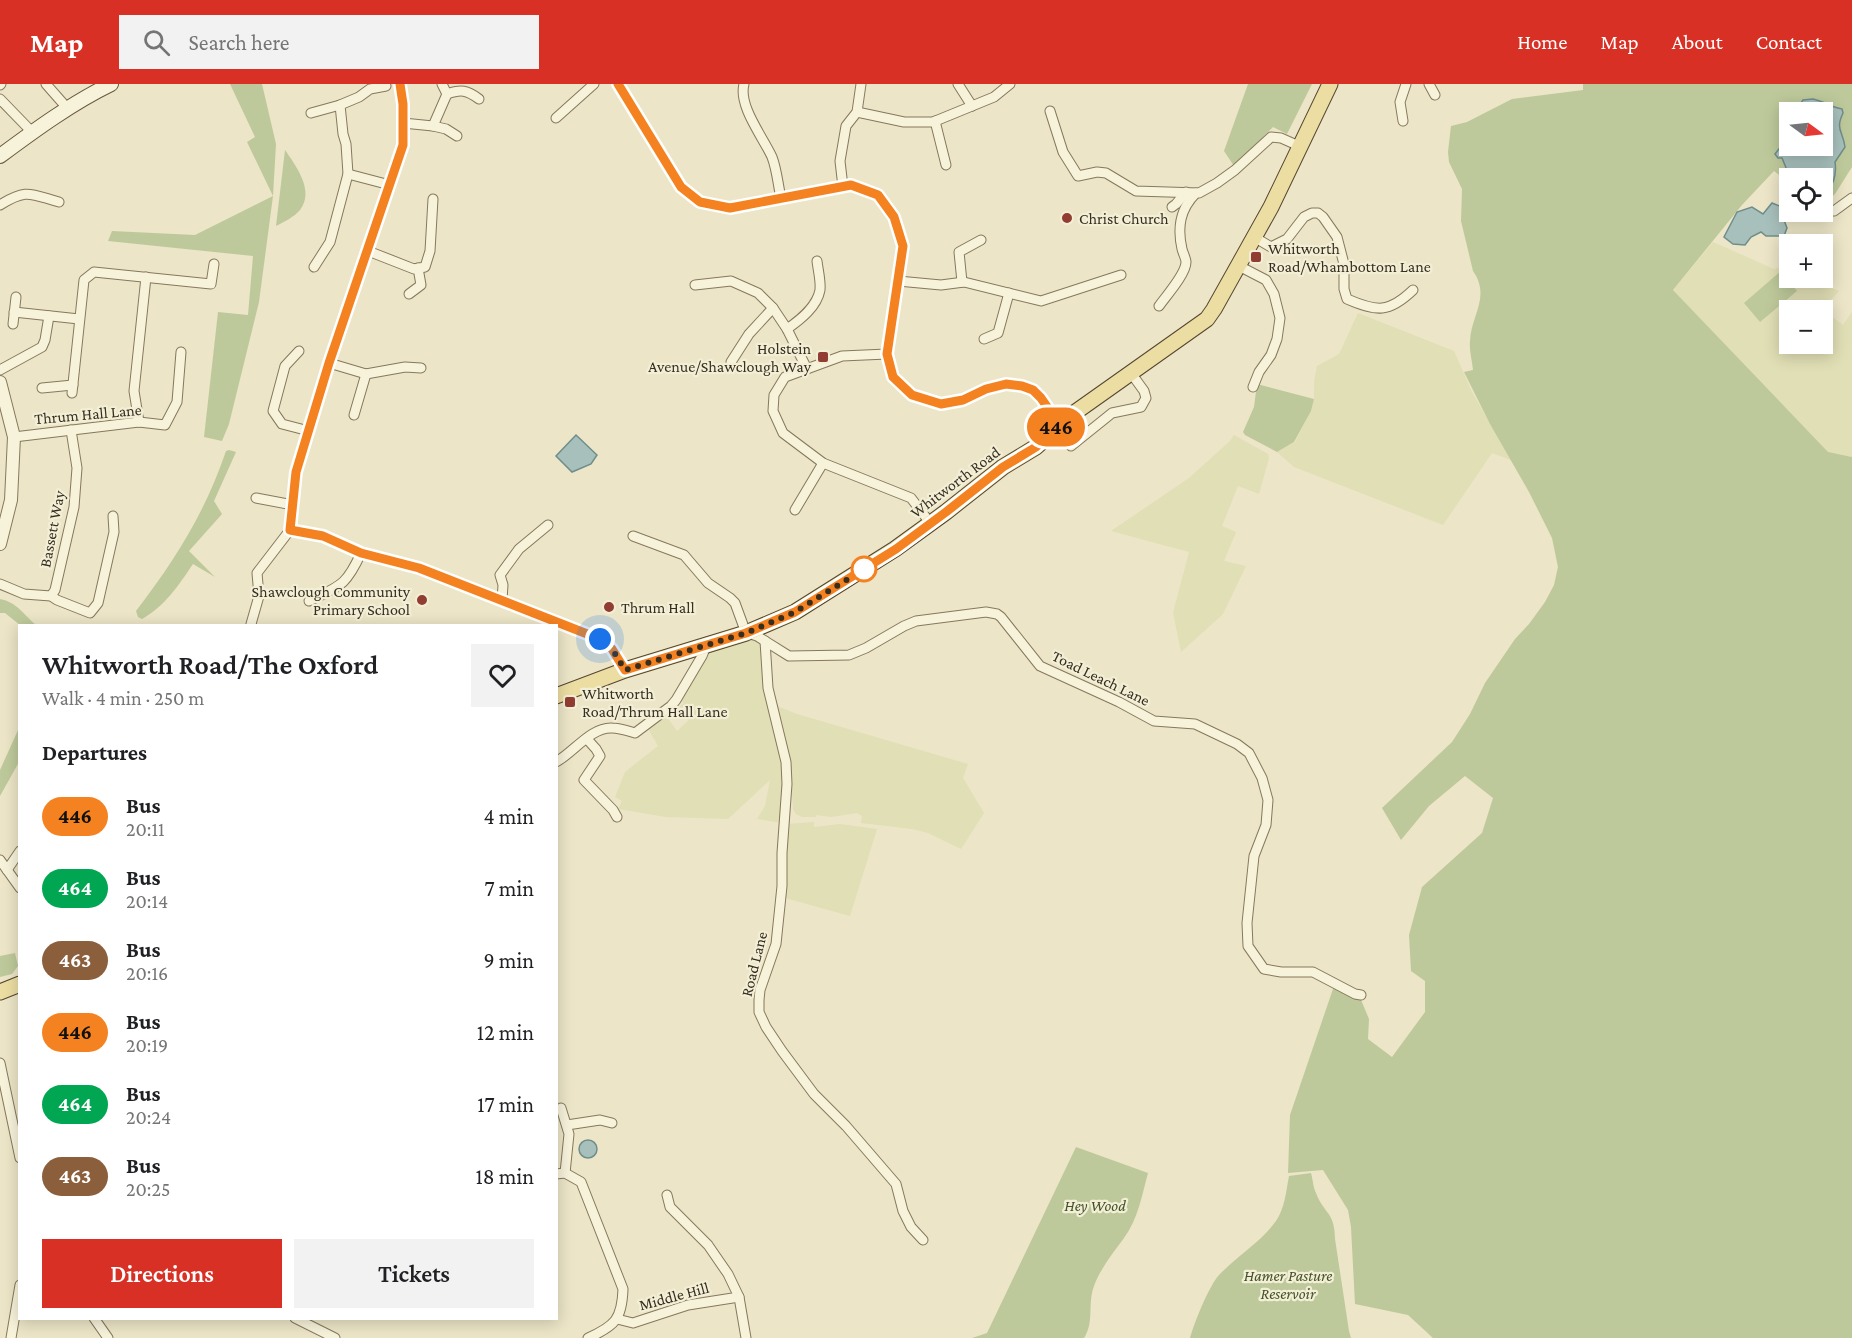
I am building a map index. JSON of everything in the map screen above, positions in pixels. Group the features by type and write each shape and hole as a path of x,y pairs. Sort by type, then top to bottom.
{"main road":[{"name":"Whitworth Road","path":"558,695 625,670 746,633 795,612 896,549 1003,467 1036,447 1053,428 1207,319 1271,207 1330,84"},
{"path":"0,156 102,86"},
{"path":"0,992 18,985"}],"street":[{"path":"46,84 68,109"},
{"path":"251,624 259,596 257,573 290,530 296,472 329,363 403,145 400,84"},
{"path":"442,84 447,94"},
{"path":"556,118 594,84"},
{"path":"618,84 681,187 700,202 730,208 851,185 878,195 894,217 903,246 887,354 893,377 912,395 941,404 963,400 986,389 1006,384 1022,386 1033,390 1041,398 1059,424"},
{"path":"744,84 743,96 772,158 781,198"},
{"path":"843,187 840,161 846,126 857,112 861,84"},
{"path":"958,84 972,106"},
{"path":"857,112 904,122 934,122 994,97 1010,84"},
{"path":"1403,122 1400,102 1406,84"},
{"path":"1429,84 1435,95"},
{"path":"311,114 340,105 370,89 386,86"},
{"path":"433,126 447,94 459,90 469,91 479,99"},
{"path":"0,99 32,132"},
{"path":"314,267 330,242 348,174 340,105"},
{"path":"1050,111 1063,152 1078,176 1097,172 1106,173 1132,190 1191,193"},
{"path":"934,122 946,165"},
{"path":"403,123 446,129 457,136"},
{"path":"1172,207 1191,193 1217,183 1271,137 1281,138 1299,147"},
{"path":"348,174 390,185"},
{"path":"0,205 14,196 25,193 59,202"},
{"path":"1159,306 1179,281 1186,263 1178,233 1180,219 1191,193"},
{"path":"1834,211 1852,198"},
{"path":"368,251 414,269 425,267 437,211 433,199"},
{"path":"1254,237 1271,247 1287,239 1304,217 1318,213 1337,237 1344,264 1344,289 1347,299 1368,308 1390,307 1400,302 1413,290"},
{"path":"962,282 959,252 981,240"},
{"path":"787,328 802,318 811,308 820,290 817,261"},
{"path":"42,388 72,389 84,280 93,272 211,284 214,264"},
{"path":"1239,266 1266,280 1274,294 1280,318 1277,339 1271,355 1259,372 1253,387"},
{"path":"409,294 421,285 418,268"},
{"path":"898,281 941,285 962,282 1041,301 1121,275"},
{"path":"139,422 134,391 146,277"},
{"path":"695,285 731,281 758,293 773,308 787,328 807,369"},
{"path":"984,339 998,333 1009,293"},
{"path":"13,324 16,297"},
{"path":"731,362 749,334 773,308"},
{"path":"14,312 79,319"},
{"path":"0,370 42,347 49,316"},
{"path":"299,351 285,366 273,411 282,424 309,432"},
{"name":"Thrum Hall Lane","path":"14,437 139,422 165,425 177,402 181,352"},
{"path":"887,354 842,356 785,377 774,395 773,411 783,433 823,463 911,498 931,524"},
{"path":"329,363 366,374 405,367 421,369"},
{"path":"1071,446 1112,413 1141,407 1146,398 1144,391 1131,373"},
{"path":"354,415 366,374"},
{"path":"0,382 14,437 11,500 0,544"},
{"name":"Bassett Way","path":"51,596 55,590 74,507 77,468 71,430"},
{"path":"796,510 823,463"},
{"path":"256,498 293,505"},
{"path":"0,584 24,594 51,596 90,613 98,603 114,532 113,516"},
{"path":"502,600 503,585 500,575 519,549 549,525"},
{"path":"290,530 323,536 361,553 419,568 600,639 612,649 625,670"},
{"path":"633,536 684,555 708,583 735,603 746,633"},
{"path":"309,601 342,585 352,573 361,553"},
{"name":"Toad Leach Lane","path":"746,633 757,636 789,656 849,655 916,621 986,612 997,614 1040,666 1119,702 1154,721 1196,724 1237,744 1249,753 1262,778 1268,800 1266,825 1254,856 1248,904 1248,946 1264,969 1281,972 1313,972 1361,995"},
{"name":"Road Lane","path":"765,641 768,688 786,762 787,784 782,886 776,944 760,990 759,1012 782,1051 814,1094 846,1126 896,1184 903,1211 911,1227 923,1240"},
{"path":"558,761 594,733 611,727 636,733 671,706 706,646"},
{"path":"587,739 600,756 584,780 617,817"},
{"path":"7,870 18,854"},
{"path":"0,860 18,885"},
{"path":"0,1063 18,1148"},
{"path":"561,1108 569,1134 561,1174 581,1182 623,1289 623,1305 617,1319 607,1330 588,1338"},
{"path":"567,1125 600,1120 612,1123"},
{"path":"667,1195 670,1207 708,1245 728,1274 739,1297 746,1338"},
{"path":"11,1338 18,1294"},
{"name":"Middle Hill","path":"617,1319 633,1323 688,1305 739,1297"},
{"path":"95,1320 108,1338"},
{"path":"299,1320 334,1338"}],"shaded area":[{"path":"1713,242 1774,269 1779,268 1779,288 1832,288 1839,291 1830,300 1779,300 1779,354 1833,354 1833,317 1843,325 1852,312 1852,457 1828,453 1673,290"},
{"path":"1358,313 1454,351 1472,392 1511,460 1492,453 1443,525 1294,467 1277,452 1295,442 1311,410 1317,366 1339,354"},
{"path":"1234,435 1268,454 1269,458 1259,494 1238,486 1222,526 1236,532 1224,561 1246,566 1223,614 1181,652 1173,613 1189,552 1111,531 1189,478"},
{"path":"752,636 762,643 784,761 782,823 757,819 765,806 770,780 728,819 666,817 618,809 622,801 615,797 625,772 658,746 647,727 664,713 677,731 688,721 680,706 684,703 681,701 681,696 708,650"},
{"path":"777,706 797,714 968,764 963,778 984,813 961,849 928,833 861,823 862,816 857,813 831,817 816,815 816,817 802,817 796,814 793,809 789,752"},
{"path":"814,822 814,827 840,824 877,829 850,916 785,898 787,824"}],"green space":[{"path":"230,84 262,84 276,144 273,196 247,142 255,137"},
{"path":"1248,84 1312,84 1287,134 1273,127 1234,166 1224,151"},
{"path":"1583,84 1852,84 1852,167 1835,194 1833,196 1835,162 1845,147 1840,127 1842,109 1833,106 1833,102 1809,99 1802,102 1779,102 1779,149 1775,154 1782,157 1788,168 1779,168 1779,175 1774,171 1742,205 1673,290 1828,452 1852,457 1852,1338 1433,1338 1408,1315 1355,1304 1348,1210 1323,1170 1288,1173 1290,1115 1335,983 1359,995 1369,1019 1368,1039 1392,1057 1425,1012 1425,981 1411,971 1409,935 1422,887 1482,833 1493,798 1465,776 1429,806 1401,840 1382,808 1452,742 1470,714 1485,683 1515,639 1545,602 1554,585 1558,567 1552,538 1464,372 1473,370 1470,341 1479,306 1480,289 1473,271 1461,221 1462,189 1449,162 1451,126 1467,122 1512,99 1583,90"},
{"path":"285,150 302,179 306,195 300,210 276,226"},
{"path":"273,196 259,302 229,424 222,441 204,437 218,312 248,315 253,256 108,241 112,231 195,235"},
{"path":"1779,273 1779,288 1795,288 1797,291 1786,300 1779,300 1779,306 1760,322 1744,303"},
{"path":"1257,384 1314,399 1311,411 1294,442 1277,452 1243,432 1254,407"},
{"path":"226,451 236,452 214,501 222,514 189,551 215,577 193,564 164,602 142,619 138,617 136,611 164,573 199,515"},
{"path":"0,599 16,606 35,624 19,624 5,613 0,613"},
{"path":"18,730 18,764 0,796 0,770"},
{"path":"15,953 18,966 12,974 0,977 0,956"},
{"name":"Hey Wood","path":"1076,1147 1148,1173 1133,1223 1103,1268 1093,1289 1089,1326 1084,1338 972,1338 987,1333"},
{"name":"Hamer Pasture Reservoir","path":"1311,1173 1316,1193 1331,1218 1335,1230 1351,1338 1190,1338 1202,1305 1215,1280 1276,1221 1283,1205 1289,1176"}],"water":[{"path":"1813,99 1822,102 1802,102"},
{"path":"1833,107 1842,109 1840,127 1845,147 1835,162 1833,183 1833,168 1786,168 1782,158 1778,158 1775,154 1779,149 1779,156 1833,156"},
{"path":"1772,203 1779,206 1779,222 1785,222 1787,228 1785,234 1766,236 1761,232 1751,237 1745,245 1733,244 1724,237 1737,212 1752,207 1763,214"},
{"path":"576,435 597,455 591,464 572,472 556,456"},
{"path":"588,1140 594,1143 597,1149 594,1155 588,1158 582,1155 579,1149 582,1143"}],"bus line":[{"name":"446","path":"400,84 403,104 403,145 329,363 296,472 290,530 323,536 361,553 419,568 600,639 612,649 625,670 746,633 795,612 896,549 1003,467 1036,447 1059,424 1041,398 1028,387 1006,384 986,389 963,400 941,404 912,395 893,377 887,354 903,246 894,217 878,195 851,185 730,208 700,202 681,187 618,84"}],"place":[{"name":"Christ Church","path":"1067,218"},
{"name":"Whitworth Road/Whambottom Lane","path":"1256,257"},
{"name":"Holstein Avenue/Shawclough Way","path":"823,357"},
{"name":"Shawclough Community Primary School","path":"422,600"},
{"name":"Thrum Hall","path":"609,607"},
{"name":"Whitworth Road/Thrum Hall Lane","path":"570,702"}],"route":[{"path":"600,639 612,649 625,670 746,633 795,612 864,569"}]}
